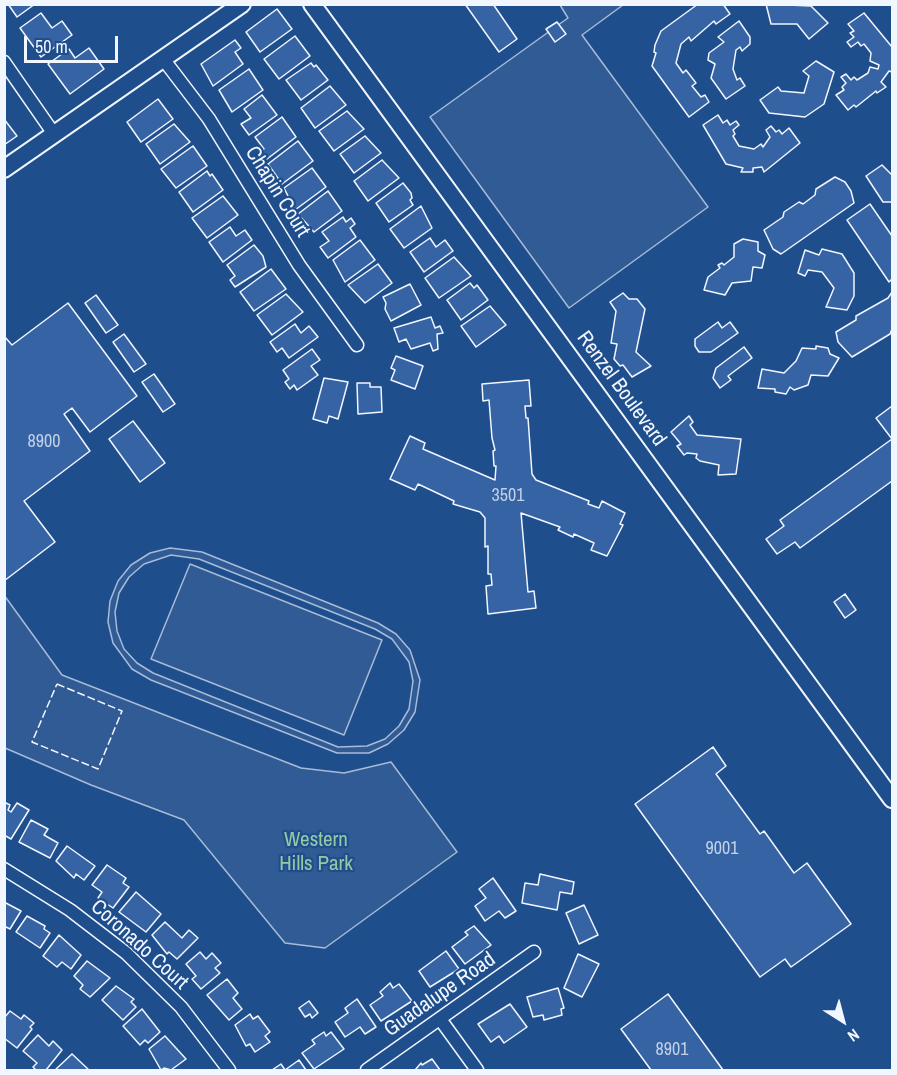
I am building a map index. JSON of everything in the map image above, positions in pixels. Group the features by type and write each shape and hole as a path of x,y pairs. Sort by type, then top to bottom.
{"street":[{"path":"4,169 242,4"},
{"name":"Renzel Boulevard","path":"312,4 892,799"},
{"name":"Chapin Court","path":"164,60 209,119 299,264 357,345"},
{"path":"4,62 54,134"},
{"name":"Coronado Court","path":"4,869 70,910 126,953 181,1007 229,1071"},
{"name":"Guadalupe Road","path":"367,1071 534,952"},
{"path":"440,1019 477,1071"}],"shaded area":[{"path":"560,5 623,5 582,35 708,207 569,308 430,117 568,18"},
{"path":"170,548 202,552 378,623 396,634 410,650 420,680 415,712 404,730 388,744 369,753 337,753 151,680 132,669 113,643 108,622 110,601 118,581 131,565 150,553","holes":["171,555 199,559 375,629 392,639 409,662 413,681 409,709 399,726 385,739 367,746 338,747 153,673 137,663 124,649 117,631 115,612 119,593 129,577 144,564"]},
{"path":"190,564 382,640 344,735 151,659"},
{"name":"Western Hills Park","path":"4,595 62,675 301,768 344,773 391,762 457,852 325,948 285,943 184,820 91,785 5,748"}],"building":[{"path":"8,4 35,4 17,17"},
{"path":"465,4 493,4 517,39 499,52"},
{"path":"698,4 723,4 730,14 716,24 714,21 691,41 689,37 681,44 676,63 683,73 686,70 696,83 692,86 701,97 705,95 709,102 689,117 652,66 656,53 654,52 655,45 661,31"},
{"path":"766,4 811,6 828,23 809,39 797,24 771,24"},
{"path":"277,9 292,29 260,52 246,32"},
{"path":"41,13 52,28 62,21 72,35 41,57 20,28"},
{"path":"864,13 892,47 892,72 889,71 881,82 886,87 848,110 836,95 844,90 842,87 846,83 841,77 846,74 851,80 854,77 857,80 868,73 870,67 878,69 879,65 870,61 871,53 864,44 861,46 858,42 851,47 847,42 854,37 850,33 854,31 848,24"},
{"path":"739,21 750,37 750,44 742,51 740,47 736,50 733,69 737,80 740,78 745,86 726,99 711,78 715,64 708,60 709,53 724,42 718,37"},
{"path":"557,22 566,34 555,42 546,29"},
{"path":"295,36 310,56 279,79 264,59"},
{"path":"235,40 241,48 235,52 243,64 213,86 201,64"},
{"path":"89,48 104,69 70,94 48,64 69,49 75,58"},
{"path":"816,61 834,72 824,104 805,117 769,113 760,100 778,87 781,91 804,93 809,76 803,71"},
{"path":"311,63 314,67 316,65 328,80 301,100 286,80"},
{"path":"249,69 263,90 232,112 219,90"},
{"path":"330,86 346,105 315,128 301,108"},
{"path":"262,95 277,115 249,135 241,124 251,118 244,109"},
{"path":"158,99 173,119 141,142 127,122"},
{"path":"347,111 364,129 334,151 319,131"},
{"path":"718,115 723,123 727,120 730,125 736,121 739,125 733,130 735,134 733,136 739,146 754,149 761,144 763,147 770,137 766,130 771,126 776,132 779,130 782,134 789,128 800,143 764,172 762,167 753,168 753,172 741,172 743,168 726,164 703,125"},
{"path":"282,117 296,137 267,159 261,151 264,149 255,137"},
{"path":"4,119 17,136 4,145"},
{"path":"174,124 190,142 160,164 146,144"},
{"path":"365,136 381,153 354,173 340,154"},
{"path":"298,141 313,161 282,184 268,164"},
{"path":"193,146 207,166 176,188 161,169"},
{"path":"382,160 399,178 368,201 354,181"},
{"path":"882,165 892,175 892,202 883,202 866,176"},
{"path":"312,168 326,187 295,210 284,188"},
{"path":"207,171 210,176 212,174 223,190 193,212 179,192"},
{"path":"835,177 845,182 851,191 854,203 781,254 773,249 764,230 799,202 803,204 815,195 816,189"},
{"path":"403,183 411,193 410,200 413,205 389,222 376,203"},
{"path":"328,191 342,211 314,232 298,214"},
{"path":"223,196 238,215 207,238 192,218"},
{"path":"870,204 892,236 892,279 889,282 847,220"},
{"path":"421,206 432,228 404,248 390,229"},
{"path":"343,217 346,222 351,218 355,224 350,228 356,237 328,258 320,247 329,241 322,232"},
{"path":"230,227 236,236 245,230 252,240 223,262 209,242"},
{"path":"430,238 436,247 445,240 453,251 424,272 410,252"},
{"path":"743,239 758,242 758,251 765,255 762,268 753,267 751,281 732,283 725,295 704,290 708,277 720,268 718,265 722,263 724,265 734,257 734,244"},
{"path":"360,240 375,260 345,282 333,260"},
{"path":"254,245 263,256 266,267 235,287 230,280 235,276 227,265"},
{"path":"822,249 842,254 854,273 854,296 847,310 826,307 834,288 822,272 808,270 805,276 798,273 805,250 819,255"},
{"path":"454,257 471,276 439,298 425,278"},
{"path":"378,264 392,283 365,303 348,285"},
{"path":"271,269 286,289 254,311 240,292"},
{"path":"470,283 474,288 477,285 488,300 461,320 447,300"},
{"path":"410,284 421,305 391,321 385,309 386,303 383,297"},
{"path":"892,292 890,334 852,357 838,342 836,332 856,320 856,316 888,298"},
{"path":"623,293 629,299 637,299 645,309 636,352 651,366 632,377 623,365 620,366 614,359 617,344 611,343 616,311 610,302"},
{"path":"286,294 303,312 272,335 257,315"},
{"path":"96,295 118,325 106,333 85,303"},
{"path":"68,303 137,396 90,432 72,408 64,414 90,451 24,501 55,542 4,581 4,336 12,345"},
{"path":"490,306 506,325 476,347 461,326"},
{"path":"431,317 435,328 440,326 443,333 437,334 438,349 433,351 430,343 411,349 406,339 399,342 394,328"},
{"path":"718,322 722,328 730,322 738,333 711,352 699,352 695,346 695,339"},
{"path":"295,324 301,333 309,326 318,337 289,358 282,348 277,352 270,342"},
{"path":"124,334 146,364 134,372 113,342"},
{"path":"816,346 828,348 830,354 839,358 828,376 811,375 808,385 794,390 790,387 786,394 775,392 775,389 758,388 762,369 784,373 796,361 802,348 816,349"},
{"path":"744,347 752,358 728,376 731,380 720,388 713,378 716,368"},
{"path":"312,349 320,360 311,366 318,375 297,390 294,385 290,389 285,382 289,379 283,370"},
{"path":"396,356 423,366 415,389 391,380 395,370 391,368"},
{"path":"154,374 175,404 163,412 142,382"},
{"path":"324,378 348,382 338,419 329,416 327,423 313,419"},
{"path":"529,380 531,406 525,406 532,474 536,480 589,501 588,504 599,508 602,501 625,513 620,524 623,525 607,556 591,550 594,543 574,534 573,537 558,530 560,527 521,513 528,592 534,591 536,608 488,614 486,586 492,585 491,574 488,574 488,546 485,547 485,518 480,512 453,504 454,501 418,484 415,490 390,479 410,436 425,443 423,449 495,480 496,466 494,466 493,451 495,450 489,400 483,401 482,384"},
{"path":"357,383 370,383 370,387 381,387 382,412 358,414"},
{"path":"892,406 892,439 876,418"},
{"path":"689,416 693,422 690,425 697,435 741,439 736,474 718,475 719,465 700,461 696,458 697,454 684,455 677,446 681,444 671,432"},
{"path":"133,421 165,463 140,482 109,439"},
{"path":"892,439 892,481 800,548 795,542 777,554 766,539 784,526 780,520"},
{"path":"845,594 856,610 845,618 834,602"},
{"path":"713,747 726,766 716,774 760,834 764,831 794,873 807,863 851,924 791,967 785,959 760,977 635,804"},
{"path":"4,802 10,805 8,810 11,812 17,803 29,810 11,839 4,835"},
{"path":"31,820 48,829 44,835 58,843 50,858 19,842"},
{"path":"67,846 95,866 84,880 76,874 74,878 56,861"},
{"path":"107,865 126,878 123,883 129,887 113,908 98,898 102,892 92,885"},
{"path":"540,874 574,882 572,894 560,892 557,910 522,903 525,883 538,885"},
{"path":"493,878 516,911 505,918 499,911 485,921 475,906 486,898 479,889"},
{"path":"136,892 161,914 146,932 119,912"},
{"path":"4,902 21,911 10,929 4,926"},
{"path":"584,905 598,935 579,944 566,913"},
{"path":"27,916 45,926 44,929 50,933 40,948 16,932"},
{"path":"165,922 182,938 189,930 198,938 177,959 169,952 167,954 152,935"},
{"path":"474,926 491,945 465,964 452,947 468,935 465,932"},
{"path":"59,935 81,955 71,969 62,962 57,967 43,956"},
{"path":"446,951 459,969 430,987 419,971"},
{"path":"200,952 206,959 212,953 221,963 215,968 220,973 201,989 192,979 196,976 186,964"},
{"path":"578,954 599,964 582,997 564,988"},
{"path":"87,961 110,978 90,997 80,989 83,985 74,976"},
{"path":"227,979 238,993 233,998 242,1009 229,1020 207,995"},
{"path":"390,983 393,988 399,984 412,1001 381,1021 370,1005 383,996 380,992"},
{"path":"116,986 134,999 131,1002 136,1007 123,1020 102,1000"},
{"path":"558,988 564,1008 561,1009 562,1015 544,1020 543,1015 533,1017 527,997"},
{"path":"668,994 723,1070 651,1070 621,1029"},
{"path":"357,999 376,1027 365,1034 360,1027 345,1037 335,1022 348,1013 345,1008"},
{"path":"309,1001 318,1013 312,1018 310,1014 305,1017 299,1008"},
{"path":"510,1004 527,1027 504,1043 499,1036 491,1042 478,1024"},
{"path":"142,1009 160,1032 148,1043 145,1040 140,1045 123,1026"},
{"path":"10,1011 21,1019 24,1015 34,1023 17,1048 4,1038 4,1018"},
{"path":"250,1014 253,1019 258,1016 270,1032 265,1036 270,1042 255,1052 250,1044 246,1046 235,1025"},
{"path":"324,1032 326,1036 331,1032 344,1049 314,1069 302,1053 315,1044 312,1040"},
{"path":"38,1035 49,1046 53,1041 62,1050 46,1070 36,1070 33,1067 37,1063 23,1051"},
{"path":"165,1036 186,1059 171,1070 164,1068 161,1070 149,1049"},
{"path":"72,1054 89,1070 55,1070"},
{"path":"432,1059 440,1070 415,1070 421,1063 422,1065"},
{"path":"299,1060 306,1070 285,1070"},
{"path":"281,1064 285,1070 272,1070"}],"fence":[{"path":"57,684 122,711 98,769 32,742 57,684"}]}
